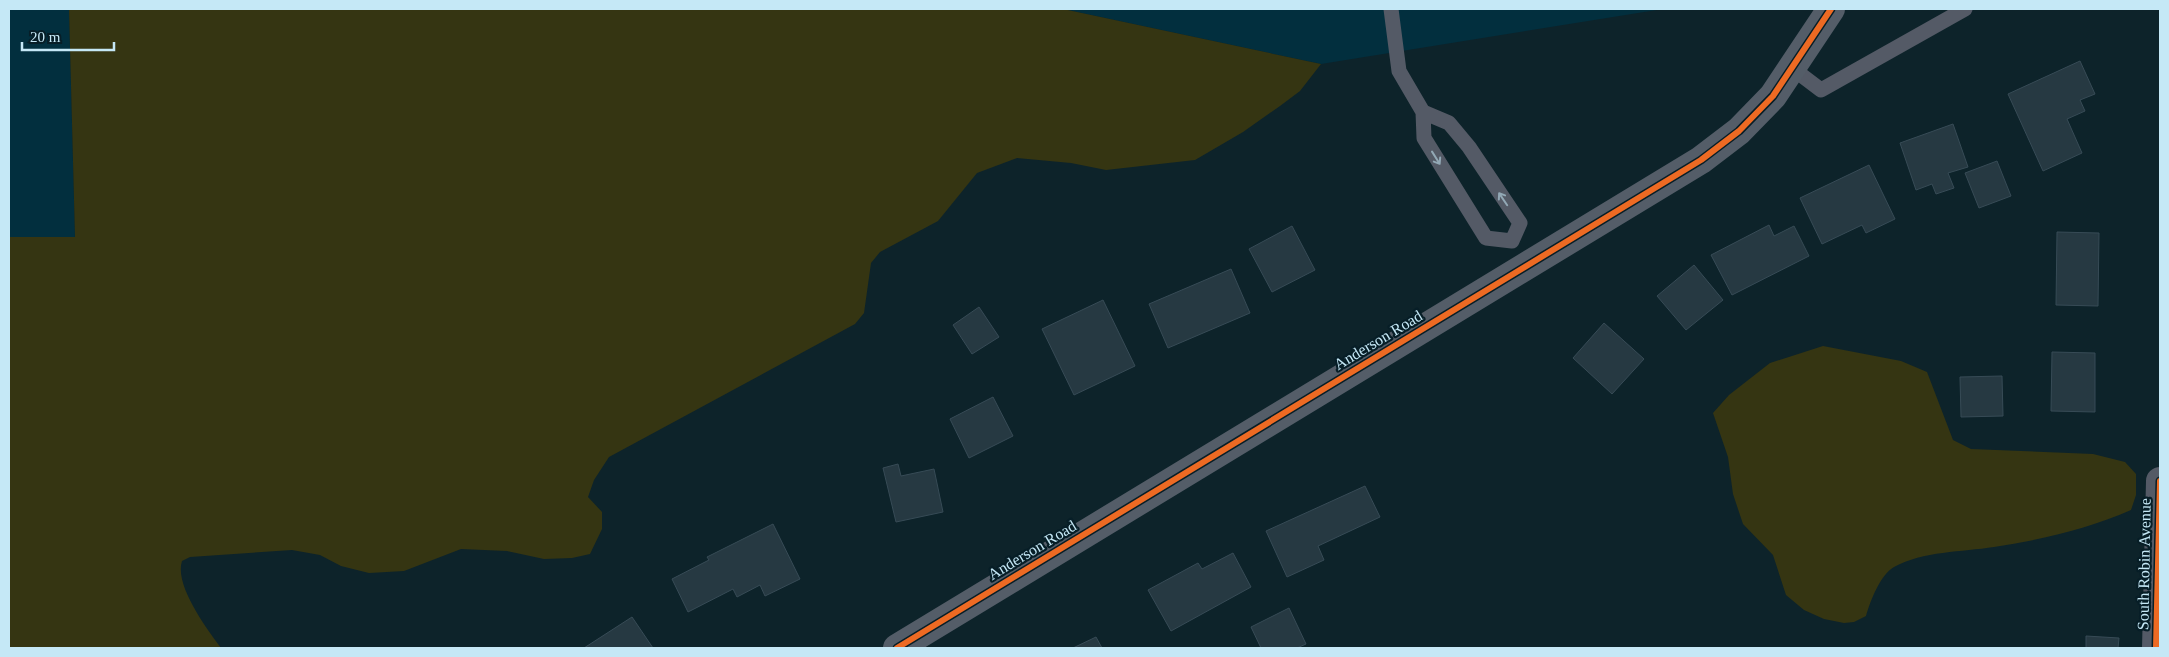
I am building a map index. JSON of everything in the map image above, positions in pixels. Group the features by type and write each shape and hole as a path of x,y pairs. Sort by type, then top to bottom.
{"street":[{"name":"Anderson Road","path":"897,648 1700,160 1739,131 1772,96 1831,9"},
{"name":"South Robin Avenue","path":"2156,648 2160,481"}],"lane":[{"path":"1391,9 1399,71 1423,112 1424,138 1486,238 1512,241"},
{"path":"1792,68 1821,90 1965,9"},
{"path":"1423,112 1449,122 1469,147 1520,223 1512,241"},
{"path":"1512,241 1526,266"}],"shaded area":[{"path":"9,9 69,9 75,237 9,237"},
{"path":"69,9 1063,9 1321,64 1300,91 1243,132 1195,160 1106,170 1071,163 1017,158 977,173 938,221 880,252 871,263 864,313 855,324 609,457 594,480 588,497 602,512 602,529 590,554 572,558 544,559 507,551 461,549 404,571 369,573 341,566 320,555 292,550 190,557 182,561 181,571 187,594 221,648 9,648 9,237 75,237"},
{"path":"1063,9 1663,9 1321,64"},
{"path":"1823,346 1901,361 1927,372 1953,440 1971,449 2093,454 2125,462 2136,474 2136,495 2131,510 2098,523 2029,541 1930,555 1905,562 1894,567 1884,576 1873,596 1866,616 1854,622 1844,623 1824,619 1804,610 1786,595 1773,555 1743,524 1733,494 1728,457 1713,413 1729,395 1770,363"}],"building":[{"path":"2080,61 2095,94 2080,100 2085,111 2067,119 2082,153 2043,171 2008,94"},
{"path":"1953,124 1968,167 1948,173 1954,188 1936,194 1932,184 1916,190 1900,143"},
{"path":"1997,161 2011,196 1979,208 1965,173"},
{"path":"1869,165 1895,219 1866,233 1862,225 1822,244 1800,198"},
{"path":"1769,225 1774,236 1794,226 1809,256 1732,295 1711,255"},
{"path":"1292,226 1315,270 1272,292 1249,249"},
{"path":"2057,232 2099,233 2098,306 2056,305"},
{"path":"1694,265 1723,300 1686,330 1657,296"},
{"path":"1231,269 1250,313 1168,348 1149,304"},
{"path":"1103,300 1135,366 1074,395 1042,329"},
{"path":"979,307 999,337 972,354 953,325"},
{"path":"1604,323 1644,359 1612,394 1573,358"},
{"path":"2052,352 2095,353 2095,412 2051,411"},
{"path":"2002,376 2003,416 1961,417 1960,377"},
{"path":"993,397 1013,436 969,458 950,419"},
{"path":"898,464 901,476 934,469 943,512 896,522 883,468"},
{"path":"1365,486 1380,517 1318,546 1324,560 1287,577 1266,531"},
{"path":"773,524 800,579 765,596 760,585 737,597 733,589 688,612 672,579 709,560 707,557"},
{"path":"1233,553 1251,587 1171,631 1148,590 1198,563 1202,569"},
{"path":"1289,608 1306,644 1297,648 1261,648 1251,627"},
{"path":"632,617 653,648 584,648"},
{"path":"2086,636 2119,638 2118,648 2086,648"},
{"path":"1096,637 1102,648 1073,648"}],"cycle path":[{"path":"897,648 1701,160 1739,131 1773,96 1831,9"},
{"path":"2156,648 2160,481"}]}
